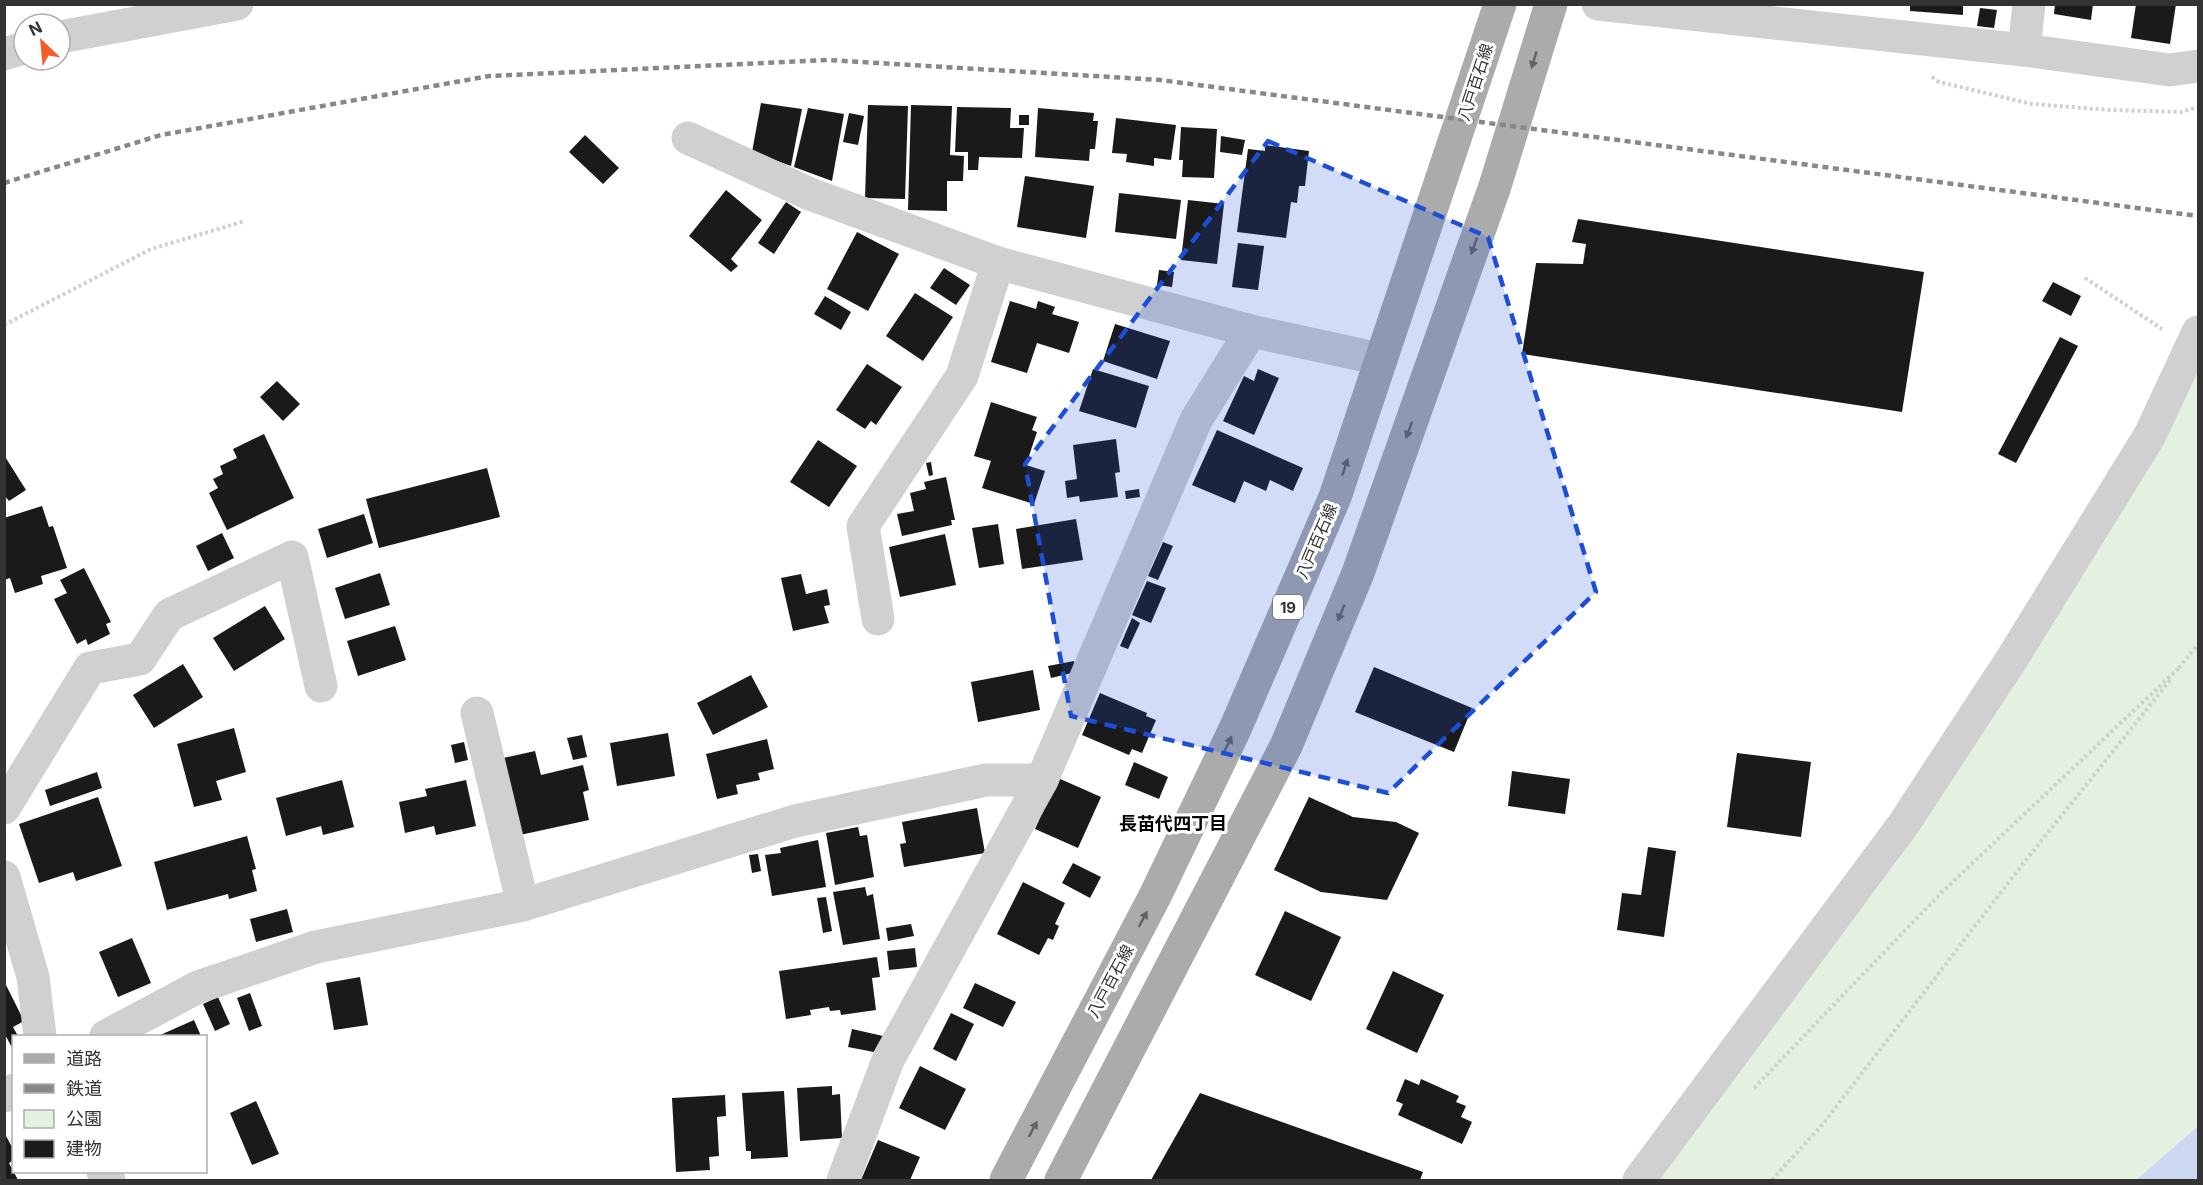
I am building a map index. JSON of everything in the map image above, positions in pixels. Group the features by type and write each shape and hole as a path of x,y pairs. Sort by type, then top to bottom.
{"main road":[{"name":"八戸百石線","path":"1006,1180 1155,896 1235,729 1335,497 1380,359 1460,130 1500,4"},
{"path":"1061,1180 1286,746 1358,573 1495,186 1551,4"}],"street":[{"path":"72,35 237,4"},
{"path":"1598,4 2024,50 2170,70 2199,66"},
{"path":"2024,50 2029,4"},
{"path":"688,138 810,194 998,263 1251,331 1380,359"},
{"path":"878,619 863,526 962,376 998,263"},
{"path":"843,1180 888,1060 1042,780 1196,420 1251,331"},
{"path":"1639,1180 1903,825 2013,657 2150,435 2194,340"},
{"path":"4,808 90,668 140,659 169,615 291,557 321,686"},
{"path":"477,713 523,905"},
{"path":"108,1035 198,987 316,947 523,905 795,821 986,780 1042,780"},
{"path":"4,878 33,977 40,1035"}],"path":[{"path":"1903,37 1911,63 1939,82 2032,104 2110,110 2181,112 2199,107"},
{"path":"4,325 151,249 245,221"},
{"path":"2085,278 2194,340"},
{"path":"1772,1180 1822,1125 2022,865 2199,644"},
{"path":"1748,1095 1941,893 2180,667"}],"highlighted area":[{"path":"1268,141 1488,237 1596,592 1388,793 1071,716 1025,464"}],"green space":[{"path":"2198,368 2198,1126 2136,1180 1654,1180 1898,860 2016,681"}],"water":[{"path":"2198,1126 2198,1180 2136,1180"}],"building":[{"path":"1910,4 1963,4 1963,15 1910,11"},
{"path":"2055,4 2093,4 2091,20 2054,14"},
{"path":"2136,4 2176,4 2170,44 2131,38"},
{"path":"1980,8 1997,10 1994,28 1977,26"},
{"path":"761,103 802,109 791,166 752,152"},
{"path":"868,105 908,106 905,199 865,198"},
{"path":"911,105 952,106 950,155 964,156 963,181 947,181 947,211 908,210"},
{"path":"957,107 1011,108 1010,128 1024,128 1022,158 979,157 978,170 968,170 968,152 955,152"},
{"path":"808,108 844,114 832,181 794,167"},
{"path":"1038,108 1094,113 1093,121 1098,121 1095,149 1090,149 1089,161 1035,157"},
{"path":"849,113 864,116 858,145 843,142"},
{"path":"1019,115 1029,115 1029,125 1019,125"},
{"path":"1116,118 1176,125 1171,160 1154,158 1154,166 1126,162 1127,154 1112,153"},
{"path":"1181,127 1217,129 1214,178 1182,177 1183,160 1179,160"},
{"path":"585,135 619,168 603,184 569,152"},
{"path":"1221,136 1245,140 1242,155 1220,152"},
{"path":"1265,145 1309,151 1305,186 1299,186 1297,203 1291,202 1286,238 1237,232 1248,149 1265,151"},
{"path":"1025,176 1094,186 1086,238 1017,227"},
{"path":"726,190 762,220 731,259 738,266 731,272 689,236"},
{"path":"1119,193 1181,200 1176,239 1115,232"},
{"path":"1188,200 1224,204 1217,264 1181,260"},
{"path":"786,202 801,212 774,254 758,243"},
{"path":"1578,219 1924,272 1902,412 1522,354 1536,263 1583,264 1586,244 1572,242"},
{"path":"857,232 899,254 868,311 827,289"},
{"path":"1238,243 1264,246 1258,290 1232,287"},
{"path":"944,268 970,285 956,305 930,288"},
{"path":"1159,270 1174,272 1172,287 1157,285"},
{"path":"2053,282 2081,296 2071,316 2042,301"},
{"path":"915,293 953,317 923,361 886,336"},
{"path":"825,296 851,312 841,330 814,314"},
{"path":"1010,301 1036,309 1038,301 1055,307 1052,314 1079,322 1069,353 1037,343 1027,373 991,362"},
{"path":"1115,324 1170,341 1157,379 1103,361"},
{"path":"2060,337 2078,346 2016,463 1998,454"},
{"path":"867,364 902,387 876,425 871,421 865,429 836,410"},
{"path":"1093,369 1149,386 1136,428 1079,411"},
{"path":"1258,369 1279,378 1254,435 1223,421 1244,376 1254,381"},
{"path":"277,381 300,404 283,421 260,397"},
{"path":"991,402 1037,417 1032,430 1037,432 1026,465 1045,471 1034,504 982,488 991,461 974,456"},
{"path":"1217,430 1303,468 1293,491 1270,480 1266,491 1244,481 1235,503 1192,485"},
{"path":"264,434 294,498 227,530 209,493 218,488 213,479 223,474 220,466 237,458 233,449"},
{"path":"1116,439 1120,472 1115,473 1118,497 1080,502 1079,496 1067,498 1065,481 1077,479 1073,445"},
{"path":"818,440 857,466 829,507 790,482"},
{"path":"4,455 26,490 9,501 4,495"},
{"path":"931,462 933,475 929,476 926,463"},
{"path":"487,468 500,517 379,548 366,499"},
{"path":"946,477 955,520 951,520 952,525 902,536 897,514 914,511 910,493 926,489 924,482"},
{"path":"1139,489 1140,497 1126,499 1125,491"},
{"path":"42,506 49,527 53,526 67,568 41,576 43,584 15,593 10,578 4,580 4,518"},
{"path":"364,514 373,543 327,558 318,529"},
{"path":"1076,519 1083,560 1022,569 1016,529"},
{"path":"998,524 1004,564 979,568 972,528"},
{"path":"222,533 234,558 208,571 196,546"},
{"path":"945,534 956,585 900,597 889,547"},
{"path":"1163,542 1173,546 1158,580 1148,576"},
{"path":"84,568 111,622 106,624 110,634 88,645 86,639 77,644 54,599 67,593 60,580"},
{"path":"380,573 390,605 345,619 335,588"},
{"path":"801,574 806,594 827,589 830,605 824,606 829,623 793,631 781,578"},
{"path":"1147,581 1166,588 1151,623 1132,615"},
{"path":"265,606 285,639 234,671 213,638"},
{"path":"1132,618 1140,623 1128,649 1120,646"},
{"path":"395,626 406,660 358,676 347,641"},
{"path":"1074,661 1076,672 1051,678 1048,666"},
{"path":"183,664 203,697 154,728 133,695"},
{"path":"1374,667 1472,708 1454,752 1355,712"},
{"path":"1033,670 1040,710 978,722 971,682"},
{"path":"751,675 768,707 713,735 697,703"},
{"path":"1100,693 1147,713 1146,716 1156,720 1142,753 1132,749 1129,755 1082,735"},
{"path":"234,728 246,772 216,781 222,800 194,807 177,744"},
{"path":"668,733 675,776 617,786 610,743"},
{"path":"582,735 587,757 573,760 567,738"},
{"path":"767,739 774,769 758,773 760,780 736,785 738,794 717,799 706,754"},
{"path":"464,742 468,760 455,763 451,745"},
{"path":"535,751 541,775 583,765 589,790 583,792 589,820 520,835 503,758"},
{"path":"1737,753 1811,762 1801,837 1727,827"},
{"path":"1134,762 1168,777 1159,799 1125,785"},
{"path":"1512,771 1570,779 1565,814 1508,806"},
{"path":"97,772 102,788 50,806 45,790"},
{"path":"1058,778 1101,797 1078,848 1035,829"},
{"path":"342,780 354,827 323,835 321,826 286,836 276,798"},
{"path":"466,780 476,826 436,835 434,826 405,833 399,802 427,796 425,789"},
{"path":"98,797 122,866 76,881 73,872 39,883 19,824"},
{"path":"1309,797 1353,817 1396,822 1419,833 1387,900 1321,892 1274,870"},
{"path":"977,808 985,853 904,867 900,844 906,843 902,822"},
{"path":"858,827 860,836 867,835 874,877 835,885 826,833"},
{"path":"247,836 256,869 252,870 257,891 229,899 228,894 167,910 154,862"},
{"path":"818,840 826,887 772,896 765,855 781,853 780,848"},
{"path":"1648,847 1676,851 1664,937 1617,930 1622,893 1641,895"},
{"path":"758,854 761,871 752,873 749,855"},
{"path":"1073,863 1101,877 1090,898 1062,883"},
{"path":"1023,882 1065,903 1055,924 1059,926 1053,940 1048,938 1039,955 997,934"},
{"path":"865,887 867,896 873,894 880,939 843,945 833,892"},
{"path":"826,897 832,931 823,933 817,898"},
{"path":"287,909 293,932 256,942 250,919"},
{"path":"1285,911 1341,937 1311,1001 1255,975"},
{"path":"911,924 914,936 888,941 886,928"},
{"path":"132,938 151,983 118,997 99,952"},
{"path":"915,948 917,967 889,970 887,951"},
{"path":"877,957 880,977 872,978 876,1010 841,1015 840,1010 830,1011 829,1007 810,1010 811,1015 786,1019 779,971"},
{"path":"1393,971 1444,995 1417,1053 1366,1029"},
{"path":"360,977 368,1025 334,1030 326,983"},
{"path":"4,981 24,1021 13,1027 17,1035 12,1035 12,1047 4,1033"},
{"path":"975,983 1016,1002 1003,1027 963,1008"},
{"path":"250,993 262,1026 249,1031 237,998"},
{"path":"218,997 230,1024 215,1031 203,1004"},
{"path":"951,1013 974,1024 956,1061 933,1049"},
{"path":"194,1020 201,1035 160,1035"},
{"path":"852,1029 883,1036 879,1053 848,1047"},
{"path":"920,1066 966,1089 945,1130 899,1108"},
{"path":"1405,1079 1419,1085 1421,1079 1459,1096 1456,1102 1466,1106 1461,1117 1472,1122 1462,1144 1398,1115 1403,1104 1396,1101"},
{"path":"832,1086 832,1095 840,1094 842,1138 800,1141 797,1088"},
{"path":"784,1091 788,1157 751,1159 751,1151 746,1151 742,1093"},
{"path":"1200,1093 1423,1172 1420,1180 1151,1180"},
{"path":"725,1095 726,1116 717,1117 719,1156 709,1157 710,1170 676,1172 672,1098"},
{"path":"256,1101 279,1154 252,1165 230,1113"},
{"path":"5,1134 12,1147 12,1161 9,1163 12,1173 18,1180 5,1180"},
{"path":"878,1140 920,1157 910,1180 861,1180"}],"railway":[{"path":"4,183 161,135 489,76 828,60 1160,80 2198,216"}],"district":[{"name":"長苗代四丁目","path":"1173,823"}]}
